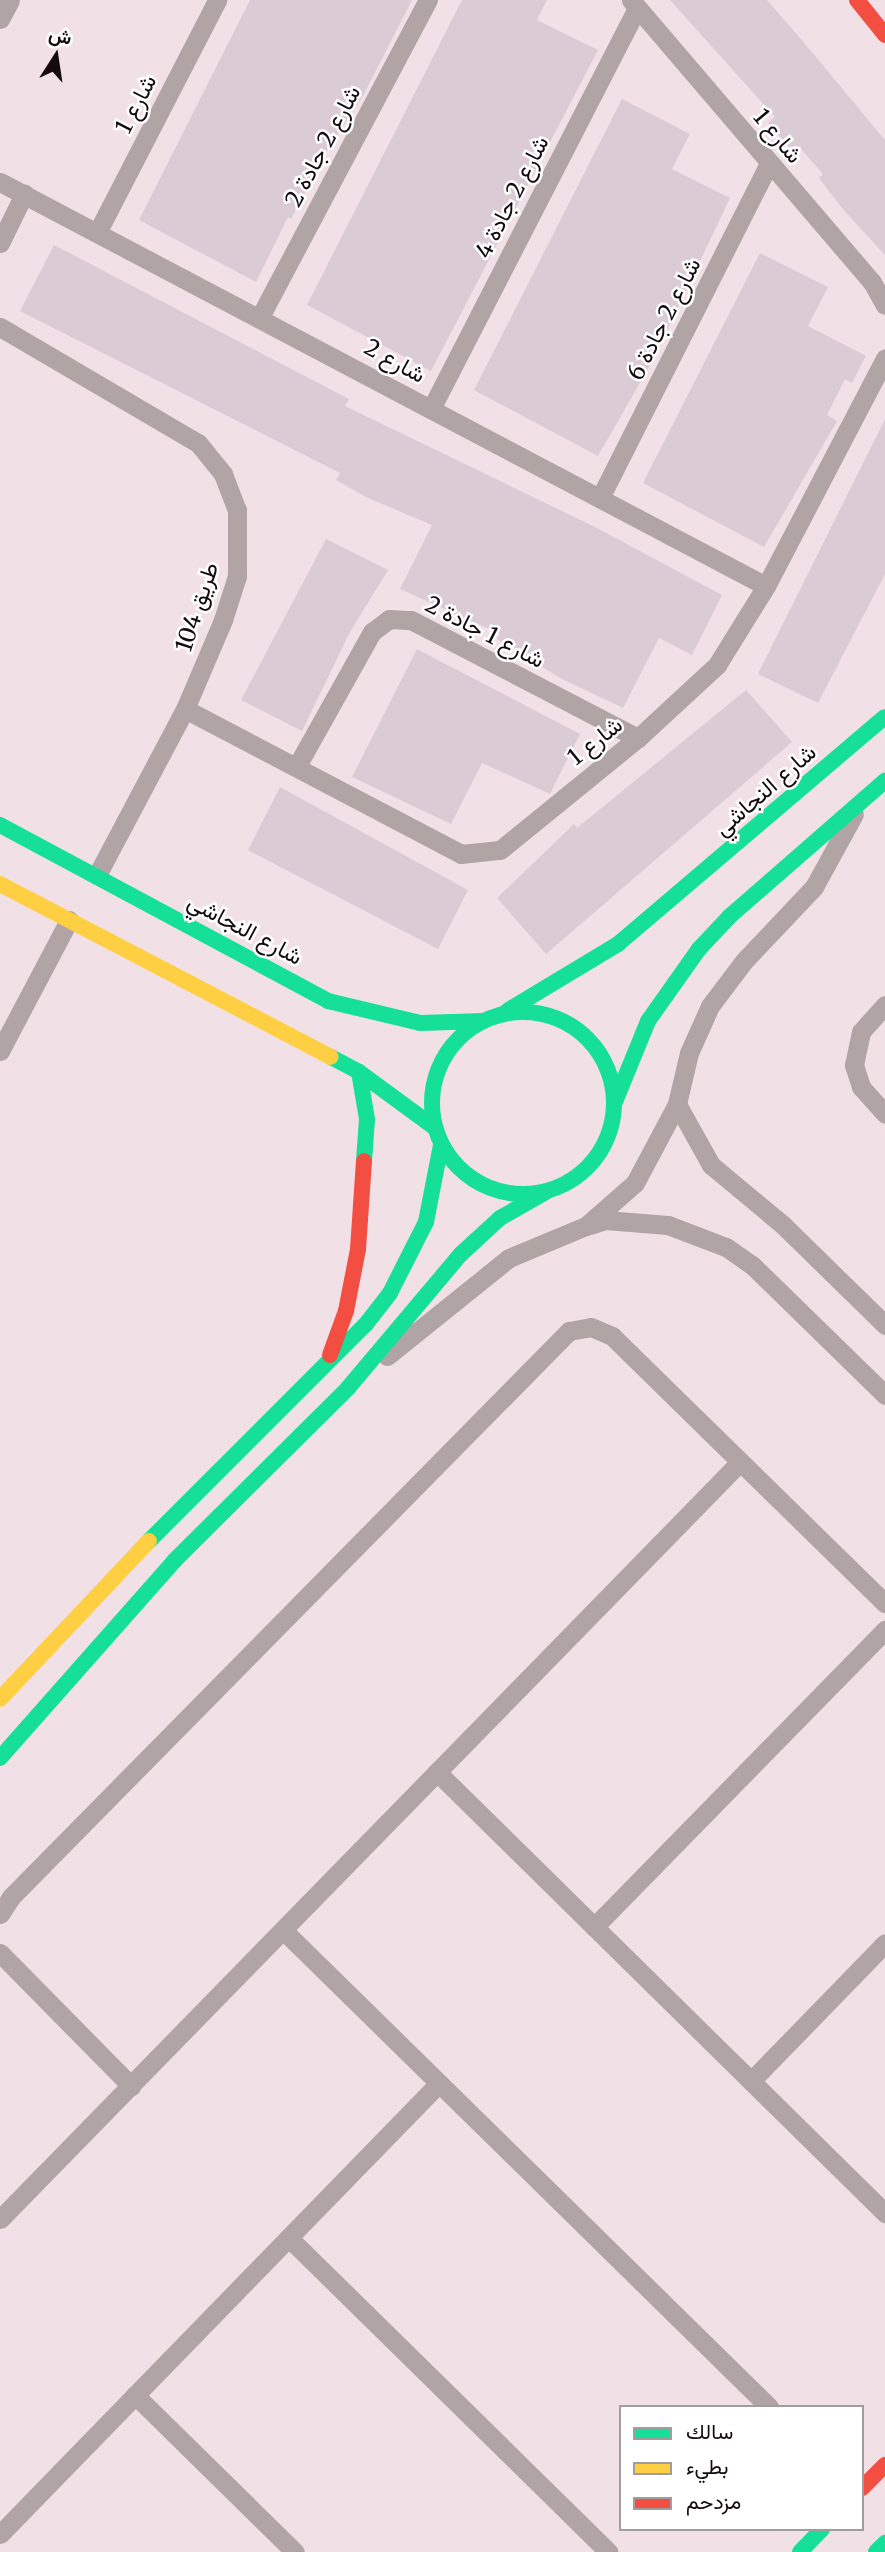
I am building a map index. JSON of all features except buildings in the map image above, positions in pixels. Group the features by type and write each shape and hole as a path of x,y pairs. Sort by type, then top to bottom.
{"main road":[{"path":"857,0 885,34"},
{"name":"شارع النجاشي","path":"501,1014 618,944 885,717"},
{"path":"615,1102 605,1063 579,1031 542,1014 501,1014 482,1021 450,1047 439,1065 432,1085 434,1127 441,1145 452,1162 485,1187 525,1195 546,1192 565,1185 596,1159 612,1122 615,1102 648,1021 699,949 730,916 885,781"},
{"name":"شارع النجاشي","path":"0,825 328,1000 358,1011 420,1023 482,1021"},
{"path":"0,884 359,1072 434,1127"},
{"path":"324,1370 346,1311 358,1249 367,1119 359,1072"},
{"path":"0,1699 151,1539 324,1370 390,1293 410,1259 436,1184 441,1145"},
{"path":"0,1758 156,1581 348,1388 480,1235 546,1192"},
{"path":"864,2486 885,2465"},
{"path":"800,2552 820,2531"},
{"path":"876,2552 885,2543"}],"street":[{"path":"0,19 10,0"},
{"name":"شارع 1","path":"98,231 217,0"},
{"name":"شارع 2 جادة 2","path":"261,316 428,0"},
{"name":"شارع 1","path":"634,4 872,282 885,306"},
{"name":"شارع 2 جادة 4","path":"431,409 634,4"},
{"name":"شارع 2 جادة 6","path":"601,496 769,164"},
{"name":"شارع 2","path":"0,182 261,316 766,586"},
{"path":"0,243 24,194"},
{"name":"طريق 104","path":"0,327 168,422 198,443 223,474 237,510 237,576 185,709 97,875"},
{"name":"شارع 1","path":"185,709 461,854 482,854 500,850 638,738 716,665 766,586 885,358"},
{"name":"شارع 1 جادة 2","path":"297,766 372,632 389,619 411,620 638,738"},
{"path":"586,1226 635,1182 677,1104 689,1052 710,1006 744,961 814,887 861,802"},
{"path":"0,1051 69,920"},
{"path":"885,1004 861,1032 854,1065 861,1087 885,1114"},
{"path":"677,1104 711,1165 783,1225 885,1325"},
{"path":"348,1388 509,1258 606,1220 657,1223 726,1247 752,1265 885,1395"},
{"path":"0,1914 31,1877 569,1331 591,1327 611,1336 885,1603"},
{"path":"0,2219 740,1462"},
{"path":"594,1927 885,1630"},
{"path":"437,1772 885,2213"},
{"path":"283,1930 767,2405"},
{"path":"751,2081 885,1943"},
{"path":"0,1953 131,2086"},
{"path":"0,2534 439,2083"},
{"path":"289,2238 609,2552"},
{"path":"135,2395 295,2552"}],"traffic: fast":[{"path":"507,1011 618,944 885,717"},
{"path":"615,1102 648,1021 699,949 730,916 885,781"},
{"path":"0,825 328,1001 420,1023 483,1021"},
{"path":"523,1012 541,1013 558,1019 588,1038 607,1068 613,1085 614,1103 613,1121 607,1138 588,1168 558,1187 541,1193 523,1194 505,1193 488,1187 458,1168 439,1138 433,1121 432,1103 433,1085 439,1068 458,1038 488,1019 505,1013 523,1012"},
{"path":"331,1057 359,1072 434,1127"},
{"path":"359,1072 367,1119 364,1161"},
{"path":"149,1541 366,1324 390,1293 426,1222 441,1145"},
{"path":"0,1758 174,1561 348,1388 461,1254 500,1218 546,1192"},
{"path":"800,2552 820,2531"},
{"path":"876,2552 885,2543"}],"traffic: slow":[{"path":"0,884 331,1057"},
{"path":"0,1699 149,1541"}],"traffic: jam":[{"path":"857,0 885,35"},
{"path":"330,1355 346,1311 358,1249 364,1161"},
{"path":"864,2486 885,2465"}]}
